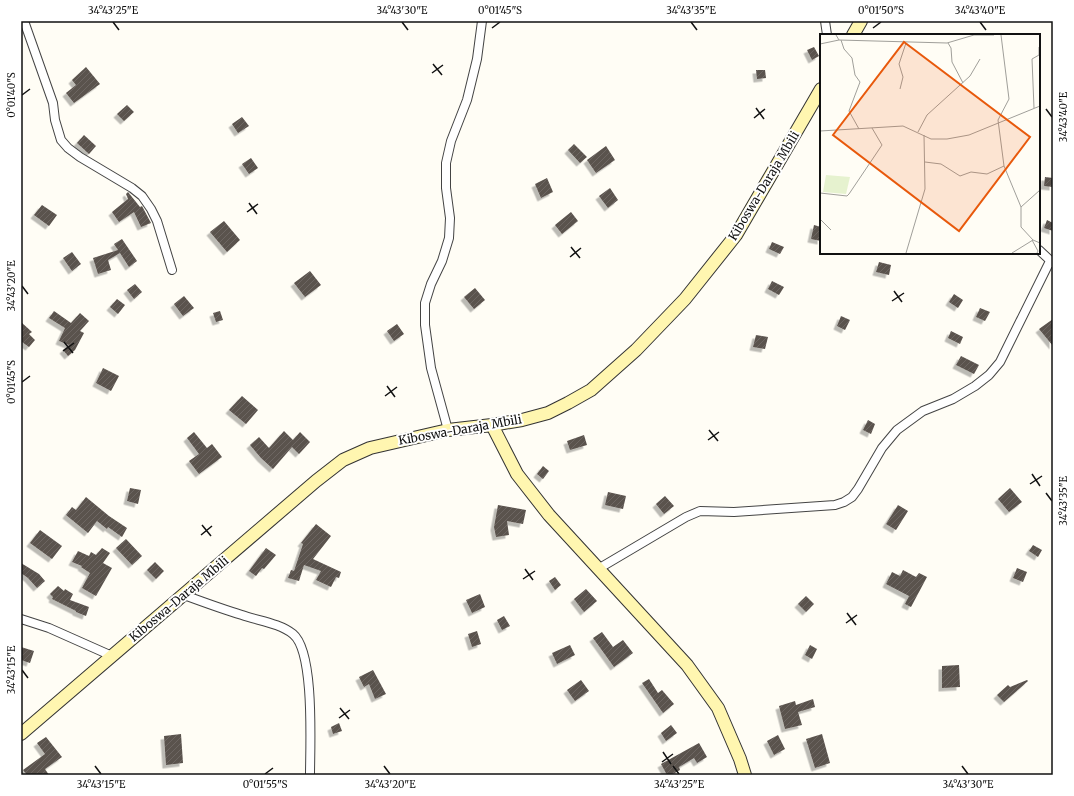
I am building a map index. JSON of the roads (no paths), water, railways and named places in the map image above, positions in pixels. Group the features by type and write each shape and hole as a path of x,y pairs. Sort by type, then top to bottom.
{"main road":[{"path":"854,34 861,21"},
{"name":"Kiboswa-Daraja Mbili","path":"21,734 184,596 316,481 344,460 370,448 448,430 522,420 548,413 592,390 636,350 685,299 736,235 820,91"},
{"path":"492,425 522,480 549,515 687,665 718,708 740,759 745,775"}],"street":[{"path":"24,21 53,103 55,120 61,140 68,148 80,157 132,188 142,196 157,221 172,270"},
{"path":"448,430 431,368 425,326 425,303 431,284 442,261 449,238 450,218 446,188 446,163 451,141 467,100 477,59 482,21"},
{"path":"825,21 827,34"},
{"path":"598,570 686,517 700,511 734,512 835,505 852,497 882,448 897,430 923,411 953,399 975,386 989,375 1003,355 1051,262 1040,251"},
{"path":"184,596 283,628 295,635 302,648 307,669 310,703 310,775"},
{"path":"21,619 49,628 112,656"}]}
